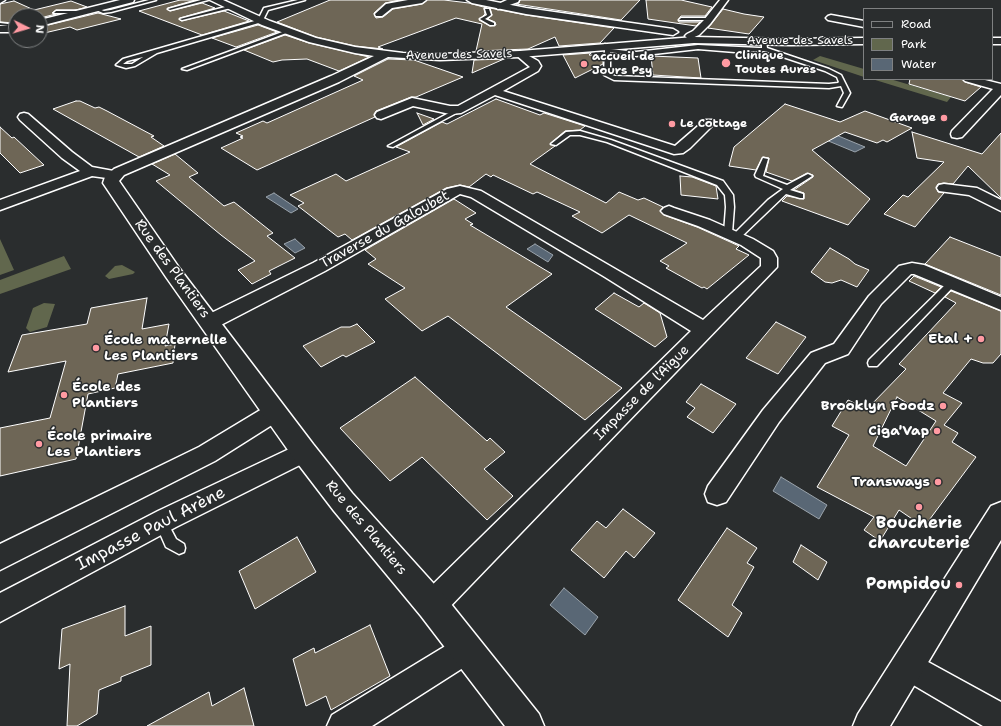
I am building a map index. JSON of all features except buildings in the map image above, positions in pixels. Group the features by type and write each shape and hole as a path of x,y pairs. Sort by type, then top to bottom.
{"street":[{"path":"48,21 130,0"},
{"path":"379,14 389,6 422,0"},
{"path":"472,0 498,6 515,3 675,32 692,38 710,19 724,0"},
{"name":"Avenue des Savels","path":"219,4 287,32 332,45 386,54 440,57 520,54 607,48 692,38 764,45 863,41"},
{"path":"831,18 863,24"},
{"path":"24,117 67,155 91,172 114,175 369,64 386,54"},
{"name":"Avenue des Savels","path":"458,110 532,71 536,66 534,63 520,54"},
{"path":"957,134 1001,88 973,80"},
{"path":"494,91 674,150 678,150 685,145 709,123"},
{"path":"381,115 412,102 450,110 458,110"},
{"path":"0,206 91,172"},
{"name":"Rue des Plantiers","path":"114,175 111,183 173,273 304,452 343,502 432,605 527,726"},
{"path":"944,188 972,191 1001,206"},
{"name":"Traverse du Galoubet","path":"210,322 319,267 452,192 460,190 476,194 611,273 704,330"},
{"name":"Impasse de l'Aïgue","path":"432,605 769,266 769,258 761,250 732,235 669,211"},
{"path":"717,494 771,416 818,358 841,349 875,300 905,270 912,268 918,270 1001,304"},
{"path":"0,557 207,454 275,412"},
{"name":"Impasse Paul Arène","path":"0,608 164,521 304,452"},
{"path":"871,723 1000,520"},
{"path":"343,726 467,649"},
{"path":"908,666 1001,719"}],"lane":[{"path":"96,9 103,12 110,11 154,0"},
{"path":"170,9 206,0"},
{"path":"263,22 264,12 266,9 303,0"},
{"path":"182,19 219,4"},
{"path":"487,10 489,15 482,19 492,24"},
{"path":"56,12 86,12"},
{"path":"681,19 710,19"},
{"path":"240,31 263,22"},
{"path":"155,52 133,65 119,65 125,60 263,22"},
{"path":"185,69 287,32"},
{"path":"840,106 848,93 839,76 764,45 742,51 698,46 632,54 607,48 607,75 614,78 829,86 840,85 842,82"},
{"path":"391,146 458,110"},
{"path":"554,144 568,133 580,133 609,141 720,183 729,195 732,235"},
{"path":"765,159 759,175 760,177 800,196"},
{"path":"732,235 786,190 808,176"},
{"path":"873,363 952,284"},
{"path":"164,521 171,543 179,548"}],"green space":[{"path":"820,56 863,69 863,77 813,60"},
{"path":"875,80 893,80 951,97 947,102"},
{"path":"0,239 14,270 0,275"},
{"path":"64,256 71,269 0,294 0,280"},
{"path":"122,265 135,272 133,274 109,279 105,276 115,266"},
{"path":"44,303 55,304 47,327 30,332 26,328 33,308"}],"water":[{"path":"836,135 865,147 855,152 826,140"},
{"path":"274,193 298,209 291,213 266,197"},
{"path":"295,239 305,248 295,253 284,244"},
{"path":"535,244 553,255 548,262 527,249"},
{"path":"781,477 827,505 819,519 773,491"},
{"path":"564,588 598,617 585,635 550,605"}],"waterway":[{"path":"993,38 1001,39"},
{"path":"773,39 788,39"}],"place":[{"name":"Clinique Toutes Aures","path":"726,63"},
{"name":"accueil de Jours Psy","path":"584,64"},
{"name":"Garage","path":"944,118"},
{"name":"Le Cottage","path":"672,124"},
{"name":"Etal +","path":"981,339"},
{"name":"École maternelle Les Plantiers","path":"96,348"},
{"name":"École des Plantiers","path":"64,395"},
{"name":"Brooklyn Foodz","path":"943,406"},
{"name":"Ciga'Vap","path":"937,431"},
{"name":"École primaire Les Plantiers","path":"39,444"},
{"name":"Transways","path":"938,482"},
{"name":"Boucherie charcuterie","path":"919,507"},
{"name":"Pompidou","path":"959,585"}]}
